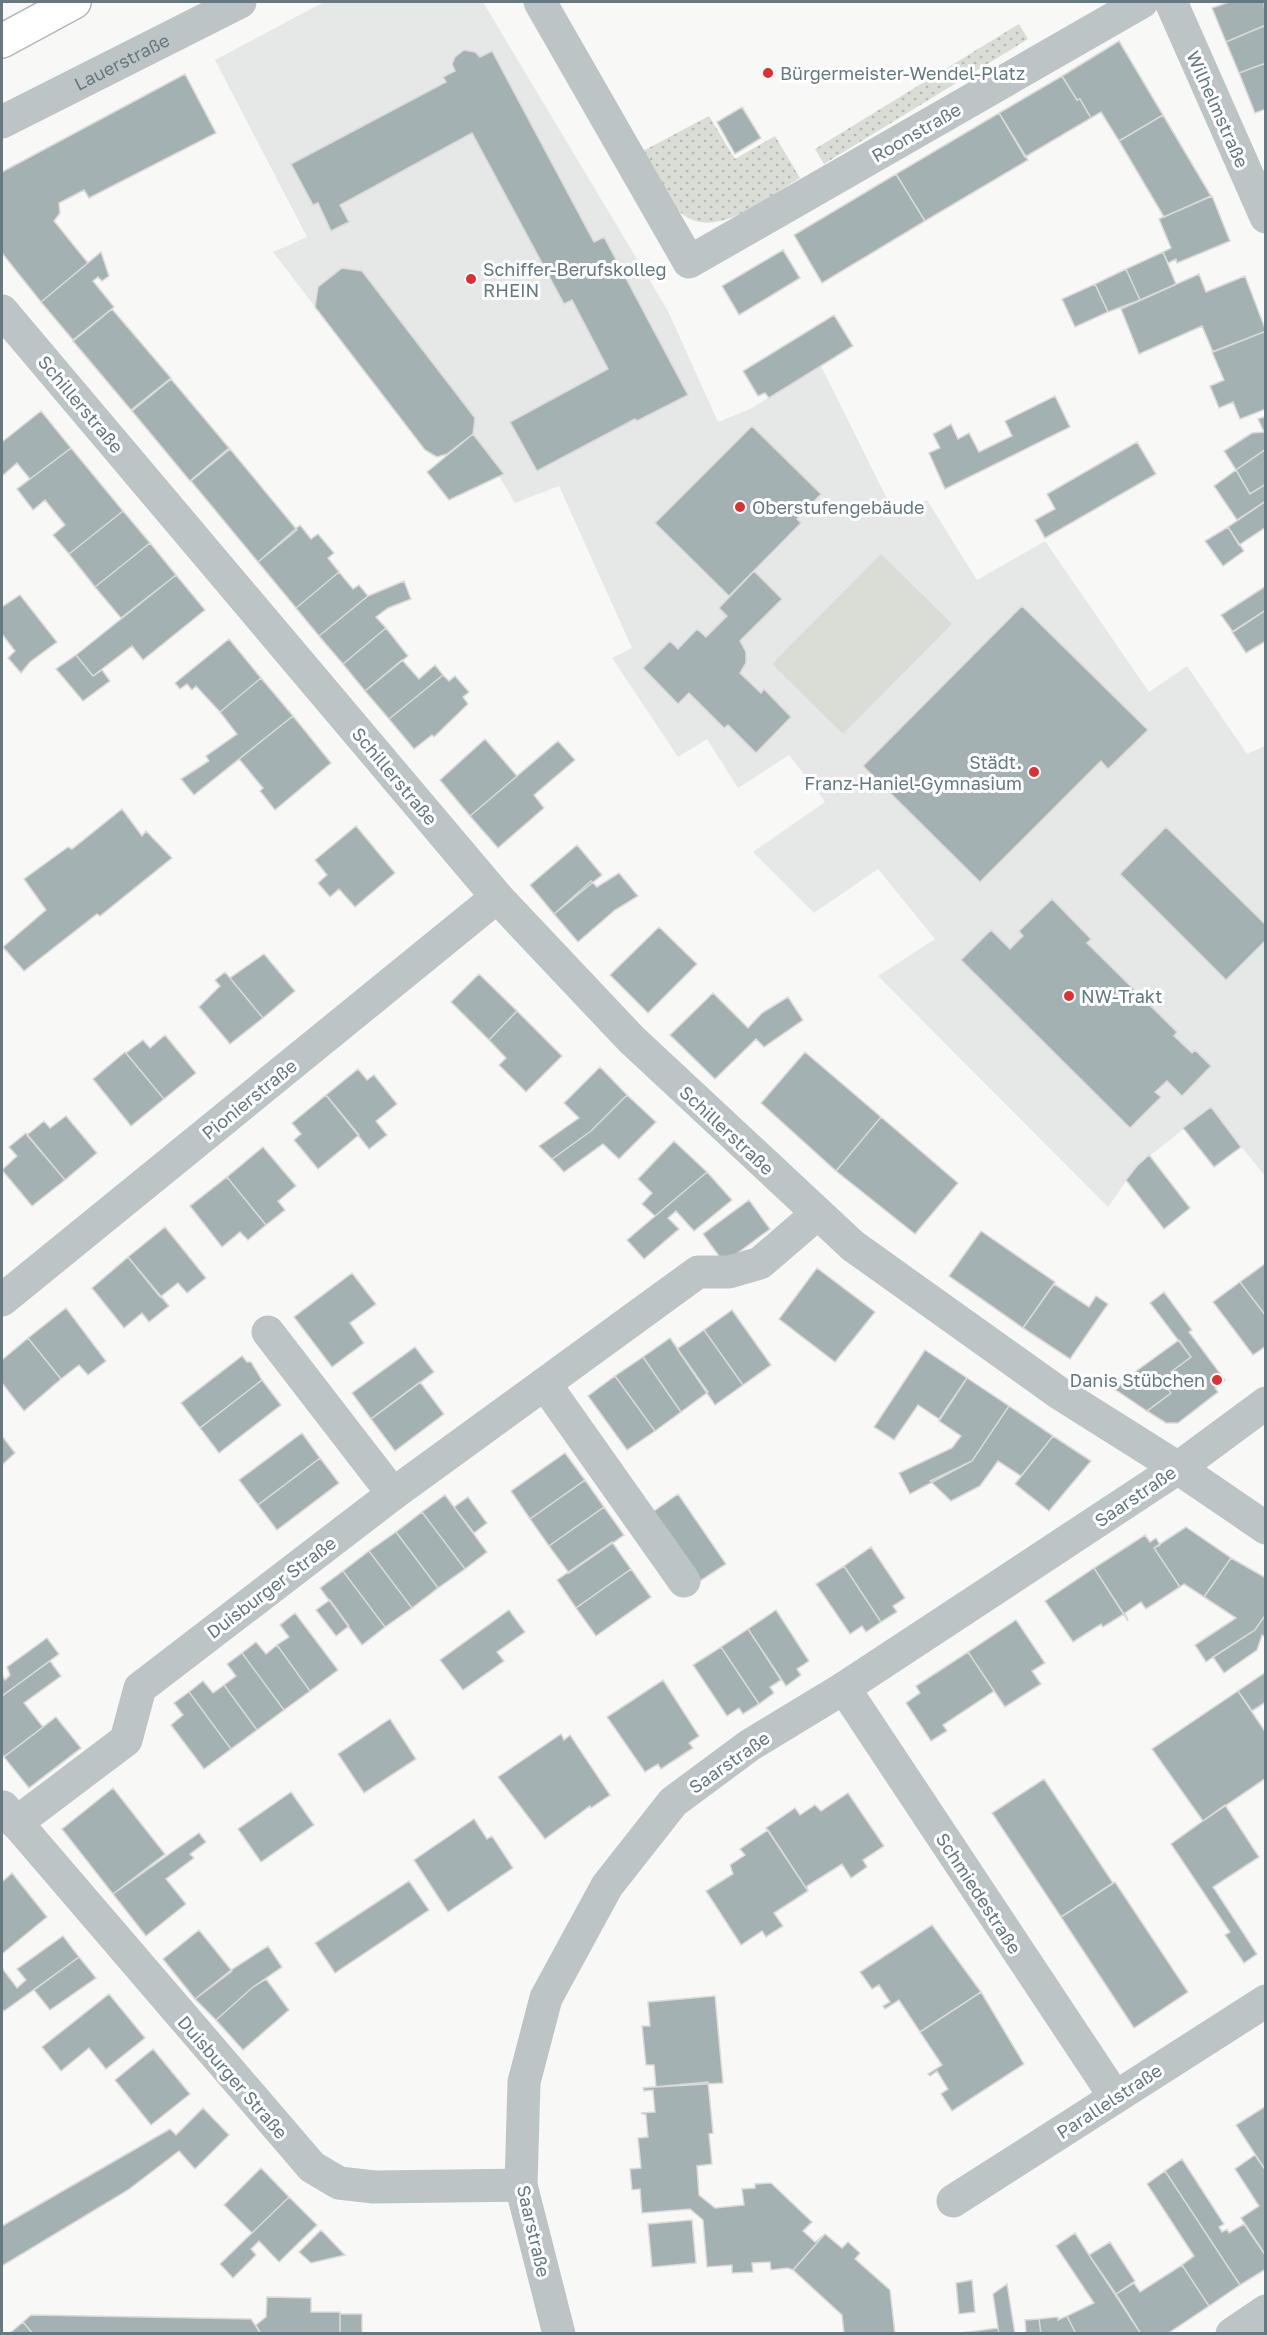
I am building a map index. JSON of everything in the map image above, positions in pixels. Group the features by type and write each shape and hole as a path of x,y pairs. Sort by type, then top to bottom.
{"main road":[{"path":"2,41 74,2"}],"street":[{"name":"Lauerstraße","path":"2,122 240,2"},
{"name":"Roonstraße","path":"540,2 689,262 1142,2"},
{"name":"Wilhelmstraße","path":"1171,2 1266,217"},
{"name":"Schillerstraße","path":"2,311 497,897 631,1039 853,1246 1059,1393 1178,1468 1266,1528"},
{"name":"Pionierstraße","path":"2,1300 497,897"},
{"path":"268,1332 393,1494 698,1272 729,1272 760,1263 818,1214"},
{"path":"545,1383 684,1581"},
{"name":"Saarstraße","path":"559,2334 521,2186 524,2082 546,1998 607,1886 673,1802 750,1744 844,1688 1178,1468 1266,1403"},
{"name":"Duisburger Straße","path":"393,1494 140,1688 126,1740 9,1815 312,2168 339,2183 374,2187 521,2186"},
{"name":"Schmiedestraße","path":"844,1688 1114,2097"},
{"name":"Parallelstraße","path":"953,2201 1266,2001"},
{"path":"1232,2334 1266,2311"}],"shaded area":[{"name":"Städt. Franz-Haniel-Gymnasium","path":"324,2 483,2 668,311 718,422 750,409 821,366 895,515 927,500 977,580 1045,541 1149,692 1187,666 1247,754 1265,746 1265,1176 1210,1108 1137,1166 1108,1207 878,976 935,939 878,869 814,913 753,852 825,802 789,755 738,788 707,739 678,757 612,658 632,648 559,486 515,503 499,476 449,500 427,472 447,454 434,457 425,450 273,252 307,237 215,60"},
{"path":"1019,24 1028,39 824,164 815,149"},
{"path":"709,116 735,159 775,136 800,178 755,207 738,215 721,221 705,223 690,219 671,202 641,152"},
{"path":"881,554 952,624 843,734 772,664"}],"building":[{"path":"1229,2 1264,2 1266,25 1226,42 1212,8"},
{"path":"1266,25 1266,63 1239,73 1226,42"},
{"path":"1119,41 1163,115 1119,141 1101,112 1091,118 1062,76"},
{"path":"464,50 475,52 480,57 492,51 594,242 604,237 688,395 637,421 635,419 537,471 510,422 608,369 572,300 564,304 472,133 340,205 349,222 331,231 318,203 313,205 291,164 446,82 443,77 455,71 452,64 455,57"},
{"path":"1266,63 1266,109 1255,113 1239,73"},
{"path":"185,74 216,133 89,198 84,190 59,203 60,213 54,221 88,263 41,302 2,253 2,172"},
{"path":"1062,76 1091,118 1025,157 999,113"},
{"path":"742,107 761,138 735,154 717,122"},
{"path":"999,113 1028,160 925,221 896,174"},
{"path":"1163,115 1211,196 1164,217 1119,141"},
{"path":"896,174 925,221 822,283 794,235"},
{"path":"1212,196 1230,241 1177,263 1176,259 1168,263 1163,252 1171,248 1159,219"},
{"path":"783,250 800,278 739,315 722,286"},
{"path":"101,252 109,276 102,281 98,277 93,281 114,307 73,340 41,302"},
{"path":"1163,252 1176,284 1140,300 1126,269"},
{"path":"342,268 362,271 475,418 473,434 447,454 437,457 425,450 315,307 318,287"},
{"path":"1126,269 1140,300 1108,312 1095,284"},
{"path":"1199,274 1206,292 1245,276 1266,331 1213,352 1202,326 1139,354 1121,309"},
{"path":"1095,284 1108,312 1075,327 1062,299"},
{"path":"112,309 171,378 131,410 73,341"},
{"path":"834,315 853,346 769,398 765,393 758,396 743,371"},
{"path":"1266,331 1266,409 1240,419 1233,402 1219,408 1210,386 1224,380 1212,352"},
{"path":"171,379 229,448 190,481 132,411"},
{"path":"1055,396 1070,427 945,489 929,453 940,448 933,434 951,424 958,439 969,433 979,452 1012,436 1005,421"},
{"path":"41,411 71,448 30,479 17,463 2,476 2,442"},
{"path":"1266,416 1266,449 1236,470 1224,451 1252,433 1264,432 1258,419"},
{"name":"Oberstufengebäude","path":"752,426 821,494 797,519 801,523 729,596 655,523"},
{"path":"473,434 504,474 449,500 427,472"},
{"path":"1137,442 1156,474 1045,538 1035,520 1055,509 1047,494"},
{"path":"71,448 123,511 69,554 53,535 65,525 45,500 33,510 17,489"},
{"path":"230,449 297,530 258,562 191,481"},
{"path":"1266,449 1266,484 1250,494 1236,470"},
{"path":"1236,470 1250,494 1266,484 1266,501 1237,520 1214,486"},
{"path":"1266,501 1266,527 1239,545 1228,527"},
{"path":"123,511 150,543 95,587 69,554"},
{"path":"300,525 311,539 318,534 334,553 328,558 339,572 296,608 258,562"},
{"path":"1228,527 1244,551 1223,566 1205,541"},
{"path":"150,543 176,575 121,618 95,587"},
{"path":"754,571 782,599 740,641 746,652 746,663 740,673 761,693 764,689 791,717 756,753 728,725 724,728 689,693 678,704 643,668 670,641 678,649 697,629 706,637 727,616 719,608"},
{"path":"339,572 353,589 359,585 368,596 319,636 296,608"},
{"path":"176,575 205,610 143,660 132,646 93,676 76,655"},
{"path":"404,581 411,599 388,608 376,617 386,628 343,664 319,636 368,596"},
{"path":"1266,586 1266,610 1233,632 1221,615"},
{"path":"20,595 57,642 30,662 21,673 8,658 15,651 2,634 2,607"},
{"path":"1022,606 1148,730 1108,769 1101,761 980,882 863,766"},
{"path":"1266,610 1266,641 1246,653 1232,632"},
{"path":"386,628 408,656 365,691 343,664"},
{"path":"229,639 261,678 220,712 196,686 192,690 187,684 180,689 175,683"},
{"path":"76,655 93,676 102,670 110,681 83,701 56,669"},
{"path":"402,660 419,679 435,665 443,675 389,719 365,691"},
{"path":"443,675 449,681 455,676 469,692 463,697 468,704 434,737 432,735 414,749 389,719"},
{"path":"261,678 293,716 194,795 181,779 209,761 206,756 237,734 220,712"},
{"path":"293,716 331,763 275,810 260,791 263,788 239,759"},
{"path":"485,739 517,776 470,816 440,780"},
{"path":"558,741 575,760 534,795 544,808 498,848 470,816"},
{"path":"122,809 142,836 146,831 172,858 100,916 97,914 24,971 3,947 46,910 24,879 68,847 72,849"},
{"path":"356,826 395,873 355,907 339,889 330,897 318,883 327,875 315,860"},
{"path":"1166,827 1266,925 1266,940 1226,980 1120,874"},
{"path":"577,845 602,875 554,914 530,885"},
{"path":"619,873 638,896 615,910 578,942 554,914 591,881 597,887"},
{"name":"NW-Trakt","path":"1052,899 1091,939 1087,943 1177,1032 1174,1036 1192,1053 1195,1050 1211,1066 1182,1096 1167,1081 1155,1092 1161,1097 1130,1128 961,960 991,930 1010,949 1023,936 1019,931"},
{"path":"659,927 697,964 648,1013 610,975"},
{"path":"264,954 295,991 263,1018 230,978"},
{"path":"225,972 263,1018 230,1044 199,1007 220,986 215,980"},
{"path":"479,974 517,1011 489,1040 451,1002"},
{"path":"713,993 748,1028 762,1013 788,997 803,1020 764,1047 756,1039 715,1079 670,1035"},
{"path":"517,1011 562,1056 526,1092 499,1065 506,1058 489,1040"},
{"path":"165,1035 196,1073 164,1099 126,1053 143,1040 150,1048"},
{"path":"125,1052 164,1099 131,1126 93,1079"},
{"path":"805,1052 881,1117 836,1171 761,1103"},
{"path":"600,1067 627,1095 591,1131 552,1159 539,1146 579,1118 564,1103"},
{"path":"358,1069 367,1080 374,1075 397,1104 376,1121 387,1135 369,1149 326,1095"},
{"path":"326,1095 359,1135 318,1169 294,1140 301,1134 292,1123"},
{"path":"627,1095 656,1122 619,1159 603,1144 564,1172 552,1159 591,1131"},
{"path":"1211,1107 1241,1147 1214,1167 1183,1128"},
{"path":"66,1116 97,1153 65,1180 27,1135 44,1121 50,1128"},
{"path":"881,1117 958,1183 915,1234 836,1171"},
{"path":"26,1133 65,1180 32,1206 2,1170 17,1156 9,1147"},
{"path":"674,1141 707,1172 655,1216 642,1204 652,1193 638,1179"},
{"path":"263,1147 296,1186 278,1201 285,1210 266,1225 227,1177"},
{"path":"1149,1155 1190,1208 1164,1229 1126,1180"},
{"path":"707,1172 732,1200 694,1231 676,1211 668,1218 679,1229 644,1259 627,1240"},
{"path":"227,1177 266,1225 248,1240 240,1232 222,1247 190,1206"},
{"path":"749,1200 770,1229 724,1263 703,1234"},
{"path":"165,1227 206,1278 187,1293 178,1283 160,1297 128,1257"},
{"path":"981,1231 1055,1282 1023,1328 949,1276"},
{"path":"128,1257 169,1306 149,1322 142,1313 124,1328 92,1288"},
{"path":"1266,1263 1266,1316 1240,1282"},
{"path":"817,1268 875,1312 835,1362 779,1319"},
{"path":"352,1273 376,1304 350,1323 364,1343 332,1367 294,1317"},
{"path":"1240,1282 1266,1316 1266,1346 1253,1355 1213,1302"},
{"path":"1054,1284 1089,1307 1096,1296 1108,1304 1070,1359 1023,1328"},
{"path":"1164,1292 1192,1330 1189,1332 1225,1380 1215,1388 1218,1392 1178,1423 1166,1423 1147,1411 1171,1393 1164,1383 1173,1375 1171,1372 1191,1357 1150,1303"},
{"path":"66,1308 106,1361 88,1375 79,1365 61,1379 28,1338"},
{"path":"732,1310 771,1365 743,1385 704,1330"},
{"path":"704,1330 743,1385 715,1405 677,1349"},
{"path":"28,1338 61,1379 24,1411 2,1383 2,1360"},
{"path":"670,1338 708,1392 681,1412 643,1357"},
{"path":"1179,1340 1191,1357 1171,1372 1173,1375 1164,1383 1171,1393 1147,1411 1113,1388"},
{"path":"415,1347 434,1372 371,1419 352,1393"},
{"path":"925,1350 967,1378 939,1419 918,1405 894,1440 874,1427"},
{"path":"242,1356 247,1362 251,1362 262,1380 200,1428 181,1403"},
{"path":"643,1357 681,1412 655,1431 615,1376"},
{"path":"615,1376 655,1431 627,1450 588,1396"},
{"path":"967,1378 1009,1406 972,1461 910,1494 899,1473 952,1448 961,1436 939,1421"},
{"path":"262,1380 281,1405 219,1453 200,1428"},
{"path":"420,1382 444,1414 395,1451 371,1419"},
{"path":"1009,1406 1053,1436 1021,1476 998,1461 980,1486 951,1501 930,1481 972,1461"},
{"path":"302,1433 320,1458 258,1505 239,1480"},
{"path":"2,1436 15,1453 2,1465"},
{"path":"1053,1436 1091,1461 1049,1511 1015,1484"},
{"path":"565,1453 585,1480 530,1519 511,1491"},
{"path":"320,1458 339,1483 277,1530 258,1505"},
{"path":"585,1480 604,1507 549,1546 530,1519"},
{"path":"678,1494 726,1564 697,1583 650,1514"},
{"path":"445,1495 487,1552 465,1569 422,1512"},
{"path":"468,1497 487,1523 474,1533 454,1507"},
{"path":"604,1507 624,1535 569,1573 549,1546"},
{"path":"422,1512 465,1569 438,1588 396,1532"},
{"path":"1186,1527 1231,1558 1204,1597 1184,1584 1180,1587 1154,1548"},
{"path":"396,1532 438,1588 412,1608 369,1551"},
{"path":"1145,1535 1150,1542 1156,1538 1160,1545 1154,1548 1180,1587 1146,1609 1141,1602 1125,1613 1128,1621 1094,1568"},
{"path":"612,1542 631,1569 576,1608 557,1580"},
{"path":"871,1547 905,1598 893,1606 897,1612 881,1622 844,1566"},
{"path":"369,1551 412,1608 385,1627 343,1571"},
{"path":"1231,1558 1266,1578 1266,1614 1255,1630 1206,1662 1195,1645 1236,1618 1204,1597"},
{"path":"844,1566 881,1622 866,1632 862,1626 850,1634 816,1584"},
{"path":"1094,1568 1124,1614 1103,1627 1101,1624 1073,1642 1045,1601"},
{"path":"631,1569 651,1597 596,1636 576,1608"},
{"path":"343,1571 385,1627 362,1645 320,1588"},
{"path":"330,1600 349,1626 336,1636 316,1610"},
{"path":"509,1610 525,1632 497,1652 504,1661 463,1690 440,1660"},
{"path":"776,1610 809,1661 797,1669 801,1675 786,1686 748,1629"},
{"path":"295,1613 338,1670 310,1691 277,1645 289,1637 280,1625"},
{"path":"1266,1614 1266,1637 1262,1635 1257,1650 1224,1673 1213,1657 1255,1630"},
{"path":"1016,1620 1045,1663 1032,1671 1041,1684 1005,1707 968,1652"},
{"path":"748,1629 781,1680 770,1687 774,1693 759,1704 721,1647"},
{"path":"47,1638 59,1654 2,1696 2,1675 5,1680 10,1675 7,1667"},
{"path":"256,1642 266,1654 277,1645 310,1691 284,1710 242,1653"},
{"path":"721,1647 759,1704 743,1714 739,1708 727,1716 693,1665"},
{"path":"968,1652 994,1691 943,1725 947,1731 931,1741 906,1703 920,1693 916,1686"},
{"path":"242,1653 284,1710 257,1730 224,1685 236,1676 227,1664"},
{"path":"50,1661 61,1676 24,1703 43,1727 4,1757 2,1754 2,1696"},
{"path":"1266,1672 1266,1702 1252,1711 1238,1691"},
{"path":"663,1680 699,1736 689,1743 693,1748 661,1769 658,1764 645,1772 607,1717"},
{"path":"203,1681 213,1693 224,1685 257,1730 231,1749 189,1692"},
{"path":"1238,1691 1266,1733 1266,1778 1203,1821 1152,1749"},
{"path":"189,1692 231,1749 204,1769 171,1725 183,1715 174,1703"},
{"path":"56,1717 81,1748 29,1788 4,1757"},
{"path":"390,1719 416,1759 364,1793 338,1754"},
{"path":"561,1734 564,1740 570,1735 610,1795 591,1808 590,1806 545,1839 498,1777"},
{"path":"1044,1779 1113,1883 1061,1917 992,1813"},
{"path":"113,1788 165,1854 113,1894 62,1829"},
{"path":"291,1792 314,1825 261,1862 238,1829"},
{"path":"848,1793 884,1846 863,1860 867,1867 851,1878 842,1864 807,1886 808,1891 766,1828 795,1808 800,1815 815,1805 821,1811"},
{"path":"1225,1805 1259,1857 1213,1887 1257,1954 1244,1963 1225,1935 1230,1932 1171,1844"},
{"path":"474,1819 487,1839 492,1836 513,1868 448,1912 414,1860"},
{"path":"768,1830 808,1891 774,1913 783,1926 766,1937 762,1931 741,1945 706,1891 733,1874 730,1865 745,1855 740,1849"},
{"path":"199,1833 206,1842 190,1854 194,1858 166,1879 186,1904 146,1936 113,1894"},
{"path":"12,1873 47,1917 2,1954 2,1882"},
{"path":"409,1881 429,1910 335,1973 315,1943"},
{"path":"1115,1882 1188,1992 1134,2028 1061,1917"},
{"path":"932,1925 981,1992 920,2032 899,2000 885,2009 883,2006 890,2002 879,1985 872,1989 860,1972"},
{"path":"199,1930 232,1971 195,1999 163,1959"},
{"path":"63,1936 79,1957 4,2011 2,2009 2,1968 17,1988 26,1980 17,1969"},
{"path":"268,1946 282,1967 253,1987 216,2020 195,1999 231,1970"},
{"path":"79,1957 96,1978 50,2010 34,1990"},
{"path":"266,1979 289,2010 243,2050 216,2020 253,1987"},
{"path":"981,1992 1024,2064 952,2111 941,2094 948,2089 937,2071 930,2076 928,2074 942,2065 920,2032"},
{"path":"109,1994 145,2038 106,2069 89,2048 61,2071 42,2047"},
{"path":"715,1996 723,2083 656,2087 654,2065 646,2065 642,2026 650,2026 648,2002"},
{"path":"153,2049 190,2094 151,2125 115,2080"},
{"path":"708,2082 713,2133 709,2134 712,2164 697,2166 699,2195 715,2208 744,2205 742,2189 755,2188 755,2184 771,2183 812,2222 803,2231 815,2242 825,2234 793,2270 788,2268 771,2270 770,2262 752,2263 753,2272 732,2273 732,2265 707,2267 703,2220 690,2209 642,2213 640,2189 632,2190 630,2169 641,2168 638,2138 648,2137 646,2115 641,2113 655,2112 653,2090 644,2091 643,2088"},
{"path":"1266,2106 1266,2171 1236,2125"},
{"path":"203,2108 229,2135 195,2169 179,2151 128,2190 2,2266 2,2226 170,2129 176,2135"},
{"path":"1255,2155 1266,2171 1266,2256 1241,2218 1259,2206 1235,2169"},
{"path":"1182,2159 1224,2224 1219,2227 1222,2232 1227,2229 1229,2233 1244,2224 1266,2256 1266,2269 1240,2285 1165,2171"},
{"path":"261,2168 289,2197 252,2233 224,2205"},
{"path":"1165,2171 1240,2285 1209,2306 1182,2265 1194,2256 1147,2184"},
{"path":"289,2197 317,2225 279,2262 259,2241 251,2249 256,2255 233,2278 220,2264"},
{"path":"692,2220 696,2263 652,2267 648,2224"},
{"path":"321,2230 345,2255 311,2263 299,2252"},
{"path":"1075,2233 1141,2334 1076,2334 1067,2316 1094,2303 1056,2246"},
{"path":"825,2234 842,2248 848,2242 860,2253 855,2259 890,2290 895,2334 844,2334 842,2315 793,2270"},
{"path":"1110,2242 1135,2281 1116,2294 1089,2255"},
{"path":"1182,2265 1209,2306 1167,2334 1141,2334 1116,2294 1134,2283 1140,2292"},
{"path":"972,2280 975,2312 959,2314 956,2283"},
{"path":"1007,2284 1015,2334 999,2334 993,2294"},
{"path":"267,2297 311,2298 311,2312 340,2312 340,2334 261,2334 256,2325 266,2317"},
{"path":"340,2314 362,2314 362,2334 340,2334"},
{"path":"31,2315 251,2319 261,2334 33,2334 23,2322"},
{"path":"1067,2316 1076,2334 1041,2334 1039,2319 1058,2317 1058,2320"},
{"path":"1039,2319 1041,2334 1020,2334 1026,2333 1025,2320"},
{"path":"23,2322 33,2334 9,2334"},
{"path":"998,2328 999,2334 953,2334"}],"place":[{"name":"Bürgermeister-Wendel-Platz","path":"768,73"},
{"name":"Schiffer-Berufskolleg RHEIN","path":"471,279"},
{"name":"Oberstufengebäude","path":"740,507"},
{"name":"Städt. Franz-Haniel-Gymnasium","path":"1034,772"},
{"name":"NW-Trakt","path":"1069,996"},
{"name":"Danis Stübchen","path":"1217,1380"}]}
